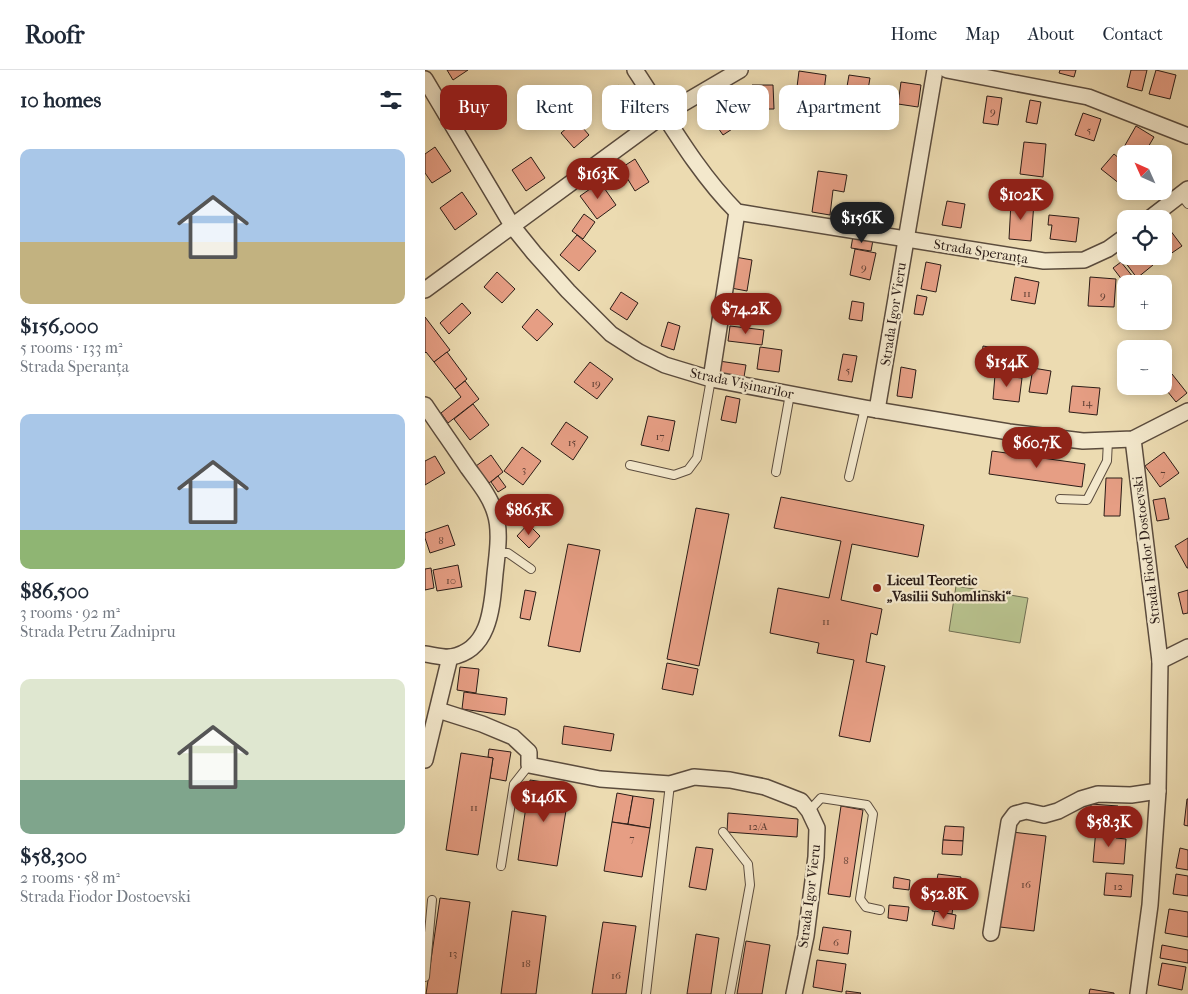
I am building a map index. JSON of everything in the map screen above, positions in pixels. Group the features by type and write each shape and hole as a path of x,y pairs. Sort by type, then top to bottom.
{"street":[{"path":"635,70 645,85"},
{"path":"687,101 740,70"},
{"name":"Strada Igor Vieru","path":"871,409 905,239 935,70"},
{"path":"947,70 1088,97 1188,136"},
{"name":"Strada Vișinarilor","path":"425,79 513,226 568,291 611,334 639,352 665,365 711,380 1009,432 1083,441 1133,439 1188,411"},
{"path":"425,290 643,130"},
{"path":"675,130 719,195 737,212 711,380"},
{"path":"1163,210 1186,196"},
{"name":"Strada Speranța","path":"737,212 1044,261 1084,260 1108,249 1117,242"},
{"path":"425,405 488,496 496,515 497,553 491,616 484,632 475,645 450,658 425,654"},
{"name":"Strada Fiodor Dostoevski","path":"1133,439 1159,661 1158,791 1150,905 1138,994"},
{"path":"1159,661 1188,647"},
{"path":"425,760 450,658"},
{"path":"438,710 482,724 513,737 529,752 529,766 601,779 670,784 693,777 729,780 765,787 805,806"},
{"path":"991,933 1009,822 1015,814 1026,811 1044,815 1058,811 1081,799 1098,794 1131,795 1158,791"},
{"name":"Strada Igor Vieru","path":"795,994 806,936 817,828 805,806"}],"lane":[{"path":"629,465 674,475 688,470 697,458 711,380"},
{"path":"776,472 790,394"},
{"path":"849,477 871,409"},
{"path":"1060,500 1087,500 1107,462 1108,440"},
{"path":"497,553 508,553 531,570"},
{"path":"501,866 513,784 529,766"},
{"path":"646,994 670,784"},
{"path":"805,806 821,798 867,806 873,814 861,899 866,907 880,910"},
{"path":"723,832 748,864 750,885 730,994"},
{"path":"425,977 432,900"}],"green space":[{"path":"956,586 1028,598 1020,643 949,631"}],"building":[{"path":"447,70 468,70 453,80"},
{"path":"1060,70 1076,70 1074,77 1059,73"},
{"path":"1131,70 1147,70 1142,91 1127,87"},
{"path":"1156,70 1176,75 1170,99 1149,94"},
{"path":"799,71 826,75 825,85 797,85"},
{"path":"849,75 870,78 869,85 847,85"},
{"path":"901,82 921,85 918,107 899,104"},
{"path":"769,85 773,85 774,109 769,109"},
{"path":"987,96 1002,98 998,125 983,123"},
{"path":"1030,100 1041,102 1037,124 1026,122"},
{"path":"1083,113 1101,119 1094,141 1075,135"},
{"path":"1136,126 1154,137 1149,145 1125,145"},
{"path":"564,130 585,130 589,135 574,148 561,133"},
{"path":"720,130 731,130 723,135"},
{"path":"1024,142 1046,144 1043,177 1020,174"},
{"path":"435,147 451,171 432,183 425,173 425,154"},
{"path":"1114,154 1117,156 1117,182 1101,169"},
{"path":"531,157 545,178 526,191 512,170"},
{"path":"635,159 649,182 635,191 621,168"},
{"path":"818,171 847,175 844,192 833,190 830,215 812,212"},
{"path":"600,182 616,205 597,219 580,196"},
{"path":"462,192 477,214 455,230 440,208"},
{"path":"947,201 965,204 961,228 942,225"},
{"path":"1011,202 1034,203 1031,241 1009,239"},
{"path":"584,214 595,222 583,239 572,231"},
{"path":"1049,215 1079,218 1076,242 1050,239 1052,225 1048,225"},
{"path":"1172,233 1182,246 1172,253"},
{"path":"577,235 596,251 579,271 560,255"},
{"path":"853,236 873,240 871,251 851,248"},
{"path":"855,249 876,253 870,280 850,275"},
{"path":"735,257 752,260 747,291 731,288"},
{"path":"926,262 941,265 936,292 921,289"},
{"path":"1117,265 1123,265 1131,275 1118,275 1113,268"},
{"path":"1127,265 1153,265 1141,275 1135,275"},
{"path":"497,272 515,289 502,303 484,287"},
{"path":"1015,277 1039,282 1035,304 1011,300"},
{"path":"1090,277 1116,279 1114,307 1088,306"},
{"path":"621,292 638,303 627,320 610,309"},
{"path":"917,295 927,297 923,315 914,314"},
{"path":"737,298 763,303 759,323 733,318"},
{"path":"852,301 864,303 862,321 849,319"},
{"path":"462,303 471,313 449,334 440,323"},
{"path":"537,309 553,324 537,341 522,327"},
{"path":"425,317 450,350 434,362 425,353"},
{"path":"668,322 680,326 674,350 661,346"},
{"path":"730,326 764,330 762,345 728,341"},
{"path":"983,346 995,348 992,373 980,372"},
{"path":"760,347 782,350 779,372 757,369"},
{"path":"447,352 467,379 455,389 434,362"},
{"path":"843,354 857,356 852,382 838,380"},
{"path":"719,361 746,365 744,377 718,373"},
{"path":"590,362 613,379 597,399 574,382"},
{"path":"901,367 916,370 912,398 897,396"},
{"path":"1033,368 1051,371 1047,394 1029,392"},
{"path":"1172,374 1187,393 1176,402 1170,395 1172,395"},
{"path":"995,375 1022,378 1019,402 993,399"},
{"path":"465,381 479,399 448,423 441,413 461,397 455,389"},
{"path":"1072,386 1100,388 1097,415 1069,412"},
{"path":"726,396 740,399 736,423 721,420"},
{"path":"473,404 489,425 470,440 454,419"},
{"path":"648,416 675,421 669,451 641,445"},
{"path":"566,422 588,437 573,460 551,444"},
{"path":"522,447 541,461 523,485 504,471"},
{"path":"992,451 1085,464 1082,487 989,474"},
{"path":"1164,452 1179,473 1160,487 1145,466"},
{"path":"491,455 503,472 489,483 476,466"},
{"path":"435,456 445,473 425,485 425,461"},
{"path":"498,476 506,487 498,492 491,482"},
{"path":"1106,478 1122,478 1120,516 1104,516"},
{"path":"781,497 924,525 918,557 852,544 841,600 882,609 877,635 871,633 866,662 885,666 870,742 839,736 854,660 817,653 819,643 770,633 778,588 829,598 841,541 774,528"},
{"path":"1165,498 1169,519 1157,521 1153,500"},
{"path":"696,508 729,514 699,666 667,659"},
{"path":"528,524 540,536 529,548 517,536"},
{"path":"448,525 455,545 430,553 425,533"},
{"path":"1188,538 1188,568 1187,568 1175,546"},
{"path":"568,544 600,550 580,652 548,646"},
{"path":"458,565 462,587 437,591 433,570"},
{"path":"431,568 434,588 425,590 425,569"},
{"path":"525,590 536,592 530,620 520,618"},
{"path":"1188,590 1188,613 1183,614 1178,593"},
{"path":"667,663 698,669 693,695 662,689"},
{"path":"460,667 479,669 476,693 457,690"},
{"path":"464,692 507,698 505,715 462,709"},
{"path":"564,726 614,734 611,751 562,744"},
{"path":"489,749 511,752 506,781 490,778 493,758 488,757"},
{"path":"461,753 493,758 478,855 446,850"},
{"path":"530,780 570,786 557,866 518,860"},
{"path":"617,793 633,796 628,824 612,822"},
{"path":"633,796 654,799 650,828 628,824"},
{"path":"1188,799 1188,826 1184,825"},
{"path":"1091,804 1118,806 1117,820 1090,818"},
{"path":"841,806 863,810 850,897 828,894"},
{"path":"728,813 798,819 797,837 727,832"},
{"path":"612,822 650,828 642,877 604,871"},
{"path":"945,826 964,827 963,841 943,840"},
{"path":"1096,829 1116,831 1116,838 1126,839 1124,864 1093,862"},
{"path":"1012,832 1046,836 1034,931 1000,927"},
{"path":"943,840 963,841 962,855 942,854"},
{"path":"696,847 713,849 706,890 689,887"},
{"path":"1180,848 1188,850 1188,870 1176,868"},
{"path":"1106,873 1133,875 1131,897 1104,895"},
{"path":"938,874 961,877 959,889 936,885"},
{"path":"1176,874 1188,876 1188,896 1173,894"},
{"path":"894,877 910,880 909,890 893,888"},
{"path":"936,885 956,888 954,900 934,897"},
{"path":"934,897 954,900 952,914 932,911"},
{"path":"440,898 470,902 457,994 426,994"},
{"path":"889,905 909,907 907,921 888,918"},
{"path":"1169,909 1188,912 1188,937 1165,933"},
{"path":"512,911 546,916 536,994 501,994"},
{"path":"935,911 956,915 954,929 932,925"},
{"path":"603,922 636,926 626,994 592,994"},
{"path":"823,927 851,931 848,954 819,950"},
{"path":"696,934 719,938 711,994 687,994"},
{"path":"746,941 770,945 762,994 737,994"},
{"path":"1162,945 1188,950 1188,963 1160,958"},
{"path":"817,960 846,964 842,992 813,987"},
{"path":"1162,963 1186,967 1182,990 1158,985"},
{"path":"1090,989 1114,993 1114,994 1089,994"},
{"path":"846,991 861,993 846,994"}],"place":[{"name":"Liceul Teoretic „Vasilii Suhomlinski“","path":"877,588"}]}
